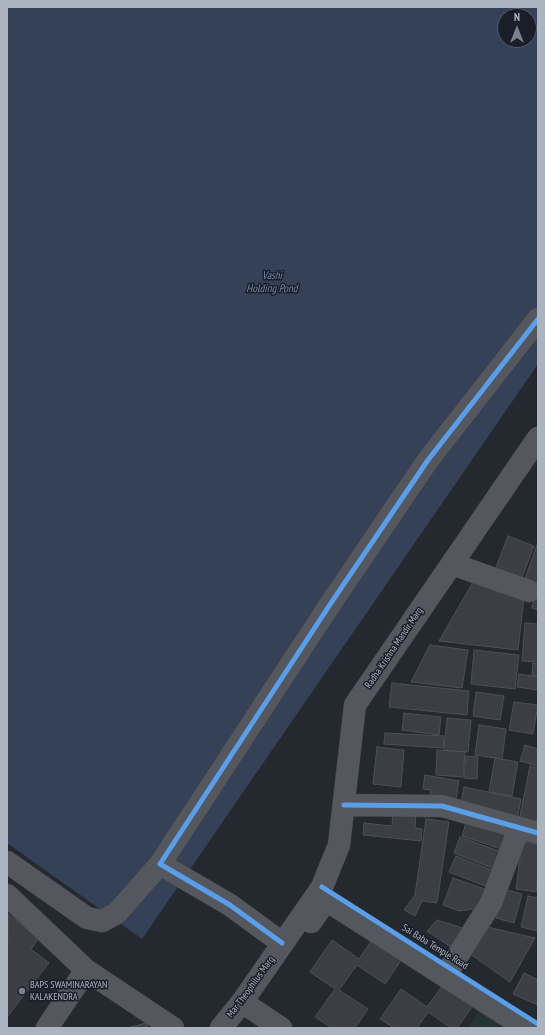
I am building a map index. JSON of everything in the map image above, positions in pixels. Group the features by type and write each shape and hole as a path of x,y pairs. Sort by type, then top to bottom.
{"street":[{"path":"7,862 87,918 102,921 117,913 160,864 331,603 428,460 538,319"},
{"name":"Radha Krishna Mandir Marg","path":"322,887 339,845 355,705 538,438"},
{"path":"452,564 529,591"},
{"path":"344,805 442,806 528,830 491,903 450,968"},
{"path":"160,864 230,905 282,943"},
{"name":"Mar Theophilus Marg","path":"221,1028 247,1005 282,943 322,887"},
{"name":"Sai Baba Temple Road","path":"322,887 538,1024"},
{"path":"7,895 86,970 173,1028"},
{"path":"280,1028 247,1005 326,900 526,1028"},
{"path":"47,1028 86,970"}],"shaded area":[{"path":"479,1011 505,1028 468,1028"}],"water":[{"name":"Vashi Holding Pond","path":"7,7 538,7 538,364 142,939 7,843"}],"building":[{"path":"508,536 534,546 521,580 495,570"},
{"path":"538,545 538,587 524,581"},
{"path":"473,582 524,597 518,650 439,641"},
{"path":"536,590 538,590 538,610 532,608"},
{"path":"525,623 538,624 538,662 522,661"},
{"path":"430,645 468,650 462,688 411,682"},
{"path":"474,650 519,655 515,689 471,684"},
{"path":"533,663 538,664 538,676 532,675"},
{"path":"519,674 538,677 538,690 517,687"},
{"path":"392,683 469,691 467,715 389,707"},
{"path":"476,692 504,696 500,720 473,716"},
{"path":"514,702 538,705 533,734 509,730"},
{"path":"404,713 441,717 439,735 402,730"},
{"path":"447,718 471,720 468,752 444,750"},
{"path":"479,725 506,729 502,759 475,755"},
{"path":"385,733 444,736 443,748 384,744"},
{"path":"525,745 538,749 538,766 520,761"},
{"path":"377,747 404,750 401,787 373,784"},
{"path":"437,750 465,752 463,777 436,775"},
{"path":"466,756 478,757 477,779 464,778"},
{"path":"495,758 518,762 512,796 489,792"},
{"path":"530,766 538,768 538,815 536,824 519,821"},
{"path":"425,775 459,781 455,806 429,803 431,790 423,789"},
{"path":"464,787 521,799 517,820 460,808"},
{"path":"393,810 416,812 415,828 422,829 421,841 363,835 364,823 392,826"},
{"path":"468,816 511,830 504,850 462,836"},
{"path":"426,819 449,822 437,903 422,901 415,916 404,910 415,895"},
{"path":"460,837 504,853 497,870 454,853"},
{"path":"522,842 538,844 537,892 516,889"},
{"path":"456,856 499,873 493,889 449,872"},
{"path":"453,878 493,892 487,907 459,911 443,905"},
{"path":"503,889 522,894 514,923 496,918"},
{"path":"528,896 538,898 538,931 521,927"},
{"name":"BAPS SWAMINARAYAN KALAKENDRA","path":"8,914 39,938 31,949 49,963 7,1017"},
{"path":"437,920 469,930 457,951 427,931"},
{"path":"483,926 535,938 510,982 469,953"},
{"path":"375,936 404,956 385,984 357,965 339,990 368,1009 355,1028 332,1028 315,1017 335,989 310,972 332,940 359,959"},
{"path":"524,973 538,980 538,1005 513,994"},
{"path":"445,982 475,1003 457,1028 451,1028 428,1012 417,1028 394,1028 380,1019 401,989 427,1007"},
{"path":"146,1023 148,1028 127,1028"}],"cycle path":[{"path":"282,943 230,905 160,864 331,603 428,460 538,319"},
{"path":"344,805 442,806 538,833"},
{"path":"322,887 538,1024"}],"place":[{"name":"BAPS SWAMINARAYAN KALAKENDRA","path":"22,991"}]}
